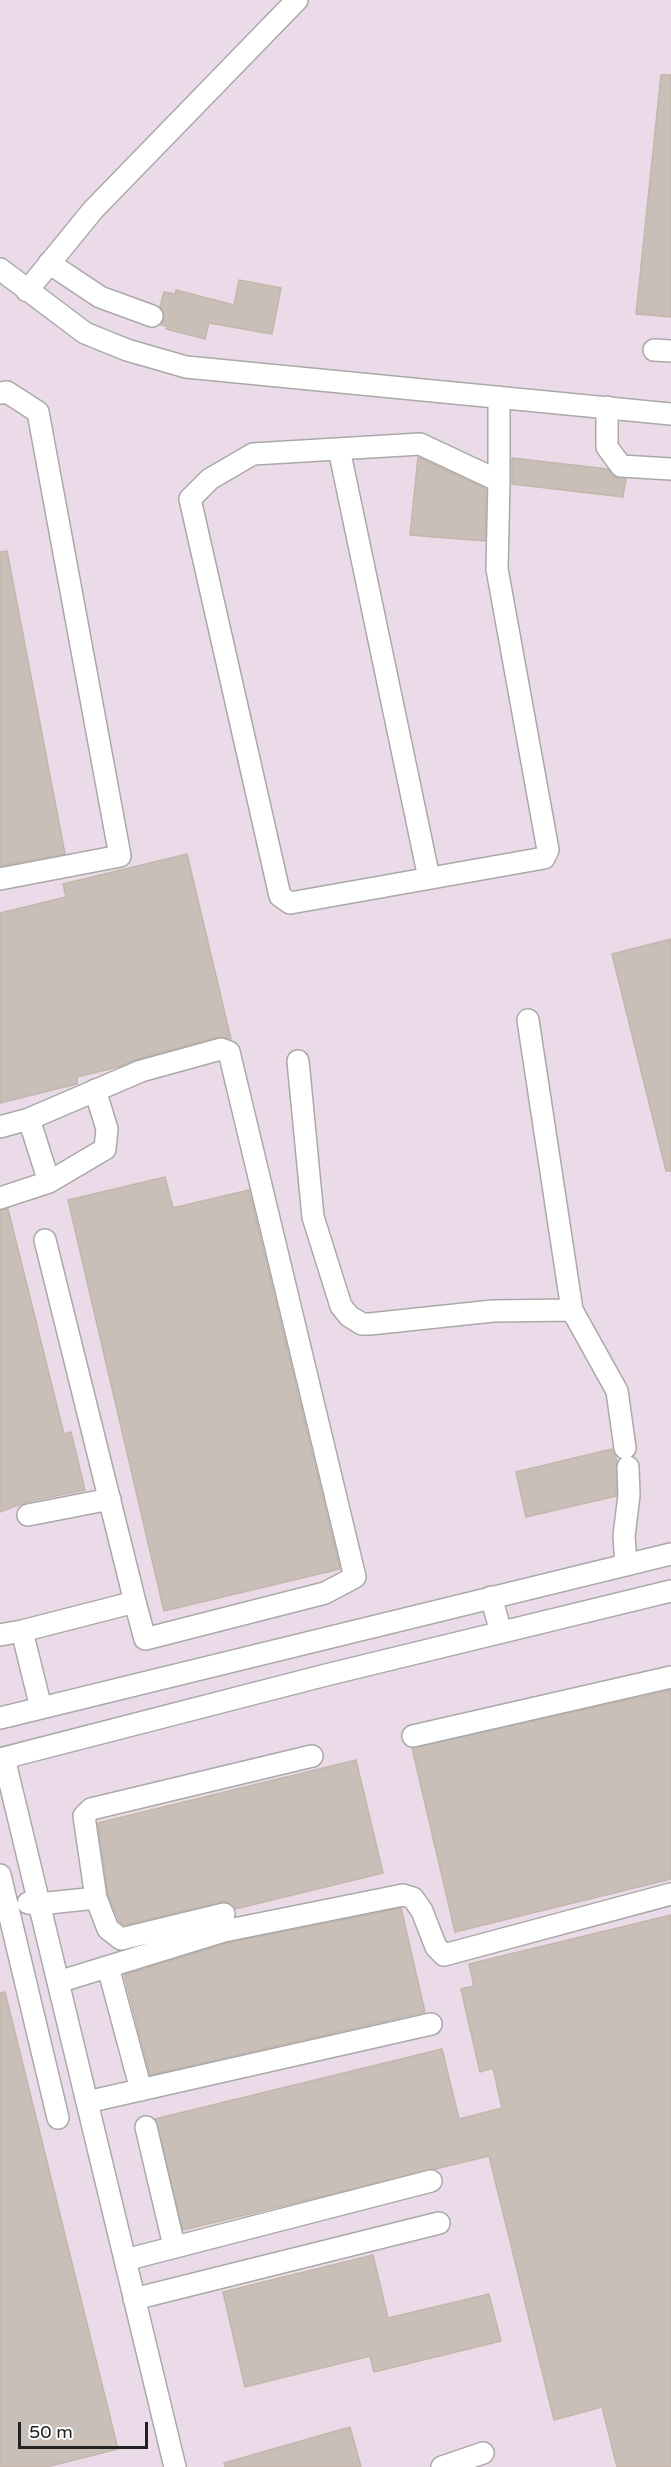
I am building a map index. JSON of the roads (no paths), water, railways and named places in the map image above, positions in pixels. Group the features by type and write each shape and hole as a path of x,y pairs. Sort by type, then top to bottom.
{"street":[{"path":"27,291 93,210 297,0"},
{"path":"49,263 100,297 152,316"},
{"path":"0,270 85,333 127,350 186,367 671,414"},
{"path":"0,393 7,392 38,412 120,856 0,879"},
{"path":"499,397 499,481 497,569 548,849 544,858 290,903 280,896 190,499 210,478 253,453 420,444 499,481"},
{"path":"607,407 607,447 621,466 671,469"},
{"path":"339,449 429,878"},
{"path":"528,1020 572,1310 617,1391 629,1495 624,1536 626,1564"},
{"path":"0,1127 30,1119 141,1071 221,1049 229,1052 355,1577 325,1593 145,1639 45,1240"},
{"path":"298,1061 313,1217 341,1306 349,1316 362,1324 370,1324 493,1311 572,1310"},
{"path":"0,1198 49,1182 105,1149 108,1129 94,1090"},
{"path":"30,1119 49,1182"},
{"path":"27,1515 110,1499"},
{"path":"0,1718 671,1554"},
{"path":"174,2467 2,1759 671,1591"},
{"path":"491,1597 501,1632"},
{"path":"0,1635 135,1602"},
{"path":"22,1631 41,1708"},
{"path":"413,1736 671,1677"},
{"path":"224,1914 121,1939 108,1929 96,1898 84,1816 91,1809 312,1756"},
{"path":"0,1875 58,2118"},
{"path":"58,1982 224,1931 403,1895 413,1898 422,1911 436,1947 444,1955 671,1894"},
{"path":"6,1899 39,1904 96,1898"},
{"path":"108,1967 141,2090"},
{"path":"87,2102 430,2024"},
{"path":"146,2127 174,2246"},
{"path":"125,2260 431,2181"},
{"path":"134,2299 440,2223"},
{"path":"442,2467 483,2453"}]}
